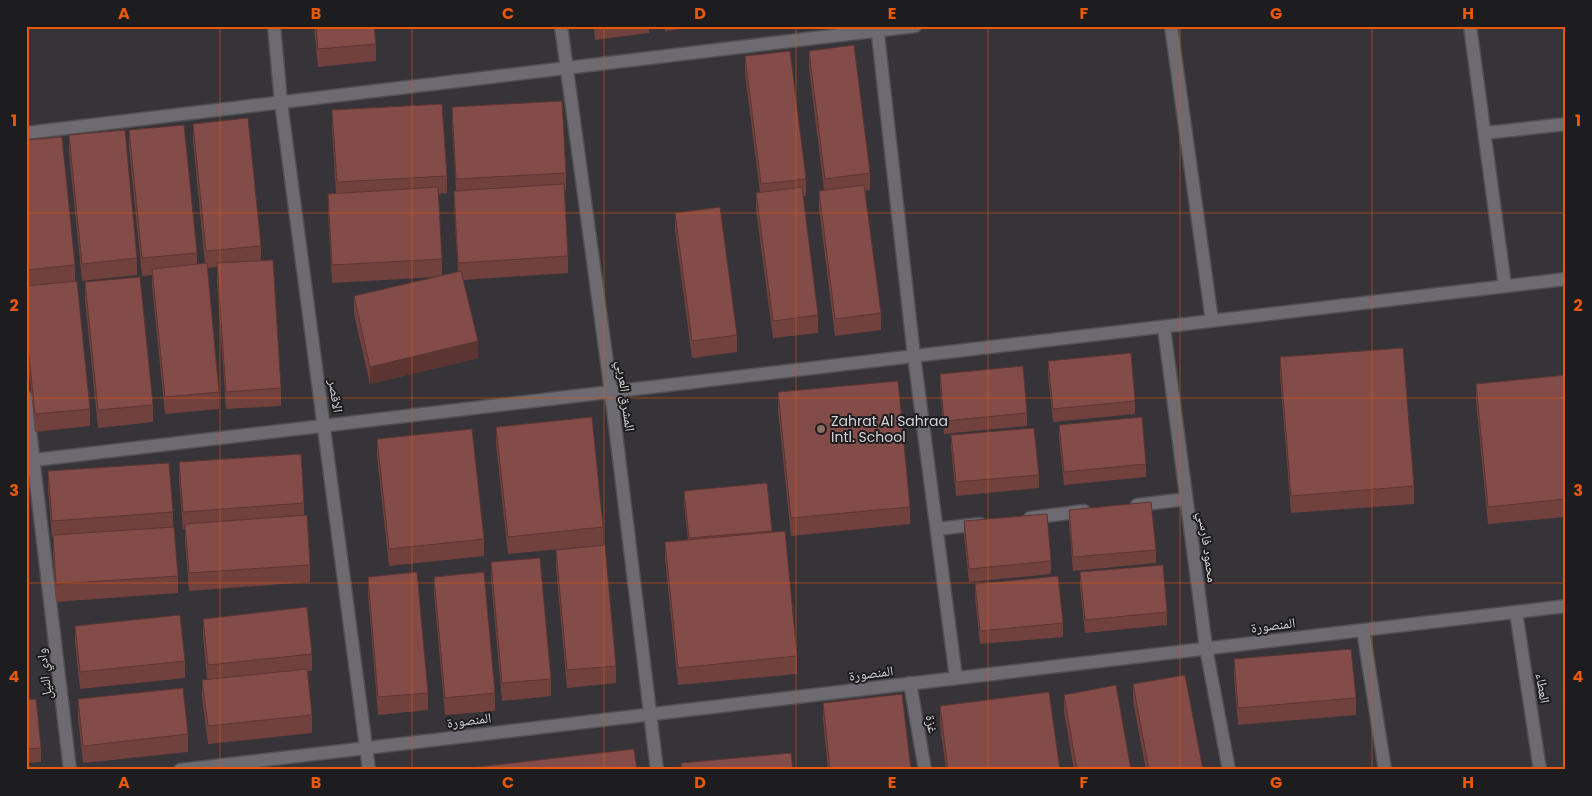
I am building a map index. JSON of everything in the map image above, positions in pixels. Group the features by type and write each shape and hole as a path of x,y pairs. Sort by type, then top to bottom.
{"street":[{"name":"الاقصر","path":"274,26 281,102 370,770"},
{"name":"المشرق العربي","path":"561,26 565,68 611,392 657,770"},
{"path":"26,133 877,28 915,26"},
{"path":"1171,26 1212,321"},
{"path":"1470,26 1505,286"},
{"path":"877,28 914,356 956,678"},
{"path":"1485,133 1566,124"},
{"path":"30,460 1164,328 1566,279"},
{"name":"محمود فارسي","path":"1164,328 1206,648 1229,770"},
{"name":"وادي النيل","path":"26,397 30,460 70,770"},
{"path":"1129,506 1186,499"},
{"path":"1014,520 1100,510"},
{"path":"937,529 995,522"},
{"name":"المنصورة","path":"180,770 1566,606"},
{"name":"العطاء","path":"1516,612 1540,770"},
{"path":"1363,630 1386,770"},
{"name":"غزة","path":"910,683 925,770"}],"building":[{"path":"316,26 374,26 376,44 318,49"},
{"path":"854,45 870,173 825,179 809,51"},
{"path":"790,51 806,179 761,184 745,56"},
{"path":"562,101 566,173 456,179 452,107"},
{"path":"442,104 447,176 337,182 332,110"},
{"path":"248,118 261,246 206,251 193,124"},
{"path":"184,125 197,253 142,258 129,130"},
{"path":"125,130 137,258 82,264 69,135"},
{"path":"62,137 75,265 26,270 26,140"},
{"path":"564,184 568,256 458,263 454,191"},
{"path":"864,185 881,313 835,319 819,191"},
{"path":"438,187 442,259 332,265 328,194"},
{"path":"802,187 818,315 773,321 756,193"},
{"path":"720,207 737,335 692,341 675,213"},
{"path":"273,260 281,388 226,392 217,263"},
{"path":"207,263 219,392 165,397 152,269"},
{"path":"461,271 478,341 370,367 354,296"},
{"path":"140,277 153,405 98,410 85,282"},
{"path":"77,281 90,409 35,414 26,326 26,286"},
{"path":"1403,348 1414,486 1291,496 1280,357"},
{"path":"1131,353 1135,401 1053,409 1048,361"},
{"path":"1023,366 1027,413 944,421 940,374"},
{"path":"1566,375 1566,499 1488,507 1476,384"},
{"path":"898,381 910,507 791,518 778,392"},
{"path":"592,417 603,527 508,537 496,427"},
{"path":"1142,417 1146,464 1064,472 1059,425"},
{"path":"1034,428 1039,475 956,482 951,435"},
{"path":"472,429 484,539 389,549 377,439"},
{"path":"301,454 304,503 183,512 179,462"},
{"path":"169,463 173,512 52,521 48,471"},
{"path":"767,483 772,531 689,538 684,491"},
{"path":"1151,502 1156,550 1073,557 1069,510"},
{"path":"1047,514 1051,561 969,569 964,521"},
{"path":"307,515 310,565 189,573 185,524"},
{"path":"174,527 178,576 56,584 53,535"},
{"path":"785,531 797,656 678,668 665,542"},
{"path":"605,545 616,666 567,670 556,550"},
{"path":"540,558 551,679 502,683 491,562"},
{"path":"1163,565 1167,612 1085,620 1080,572"},
{"path":"417,572 428,693 378,697 368,577"},
{"path":"484,572 495,693 445,698 434,577"},
{"path":"1058,576 1063,623 980,631 975,584"},
{"path":"307,607 312,654 208,665 203,619"},
{"path":"180,615 185,661 80,672 75,626"},
{"path":"1351,649 1356,698 1238,708 1234,659"},
{"path":"307,669 312,715 208,726 202,680"},
{"path":"1185,675 1203,770 1149,770 1133,684"},
{"path":"1116,685 1131,770 1077,770 1064,695"},
{"path":"183,688 188,734 83,746 78,699"},
{"path":"1049,692 1060,770 948,770 940,706"},
{"path":"902,694 911,770 830,770 823,703"},
{"path":"1566,694 1566,727 1563,695"},
{"path":"36,699 41,748 26,749 26,700"},
{"path":"634,749 637,770 451,770"},
{"path":"791,753 793,770 682,770 681,763"},
{"path":"1366,767 1366,770 1328,770"}],"place":[{"name":"Zahrat Al Sahraa Intl. School","path":"821,429"}]}
